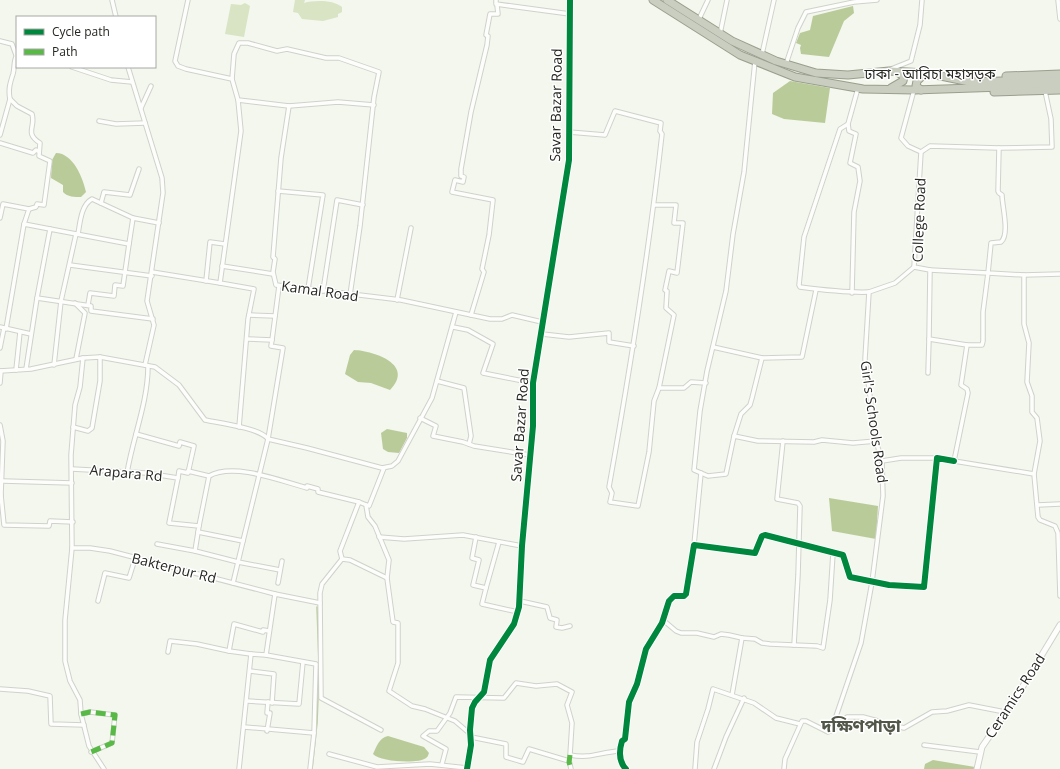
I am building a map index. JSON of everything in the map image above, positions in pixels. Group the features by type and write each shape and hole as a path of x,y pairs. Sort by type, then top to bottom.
{"highway":[{"name":"ঢাকা - আরিচা মহাসড়ক","path":"653,0 740,55 795,77 858,88 888,90 1060,85"},
{"name":"ঢাকা - আরিচা মহাসড়ক","path":"667,0 699,19 720,34 762,55 812,72 839,75 892,71 926,73 970,82 1060,79"},
{"path":"888,90 903,81 904,76 892,71"},
{"path":"926,73 917,80 916,86 920,90 937,93 1060,90"},
{"path":"946,77 1060,74"}],"street":[{"path":"112,0 116,16"},
{"path":"188,0 175,61 178,66 186,69 232,79"},
{"path":"471,315 484,272 482,268 489,234 493,200 452,192 455,180 463,182 464,177 461,176 461,169 471,112 487,45 488,36 486,35 490,14 498,14 496,0"},
{"name":"Savar Bazar Road","path":"467,769 472,708 484,692 492,655 509,632 518,612 520,601 522,546 533,426 533,383 569,160 570,0"},
{"path":"699,19 708,0"},
{"path":"720,34 727,0"},
{"path":"762,55 774,0"},
{"path":"786,64 798,28 806,12 864,0 877,0"},
{"path":"892,71 911,61 920,25 922,0"},
{"path":"1058,0 1060,18"},
{"path":"497,5 570,14"},
{"path":"0,41 12,44 16,53"},
{"path":"220,283 241,131 238,100 232,79 234,54 238,44 248,43 277,51 287,49 326,58 339,58 379,72 350,295"},
{"path":"0,135 10,100 10,78 13,74 16,60"},
{"path":"755,61 744,172 733,234 726,291 706,383 694,462 694,470 700,474 708,476 726,474 734,436 741,414 750,405 762,358"},
{"path":"75,68 111,80 132,82"},
{"path":"127,473 145,395 146,365 154,325 147,301 163,193 162,178 128,68"},
{"path":"141,108 151,86"},
{"path":"852,293 854,212 860,181 858,166 850,163 856,134 849,131 848,124 858,88"},
{"path":"920,90 901,138 908,146 921,152 930,146 999,148 1052,147 1051,119 1045,91"},
{"path":"0,218 2,203 29,208 36,207 37,204 44,205 50,161 39,156 38,151 40,143 33,138 31,134 34,119 32,114 17,106 10,100"},
{"path":"238,100 289,106 338,102 374,105"},
{"name":"Kamal Road","path":"289,106 281,158 273,257 273,274 276,285 397,300 490,319 502,319 512,315 542,322"},
{"path":"569,132 605,135 615,111 661,123 660,131 662,134 655,204 634,346 609,487 612,493 610,502 638,506 649,452 654,401 659,388 674,315 666,308 667,291 665,290 669,271 677,273 683,223 674,223 676,205 655,204"},
{"path":"99,121 116,124 146,123"},
{"path":"848,124 840,128 804,237 799,285 800,287 816,290 852,293 869,292 895,283 914,267"},
{"path":"0,143 33,154 36,150 38,151"},
{"path":"929,339 967,345 982,345 982,312 991,243 1001,242 1004,237 1005,211 1002,204 1002,195 998,191 999,148"},
{"name":"College Road","path":"921,152 914,267 930,270 928,374"},
{"path":"101,203 104,192 130,195 138,169"},
{"path":"278,191 323,195 308,289"},
{"path":"54,365 61,301 82,213 87,202 92,200 133,218 159,223"},
{"path":"323,291 337,200 363,204"},
{"path":"0,348 24,224 29,208"},
{"path":"88,305 90,293 114,296 115,285 123,286 133,218"},
{"path":"24,224 129,244"},
{"path":"397,300 410,228"},
{"path":"26,369 50,229"},
{"path":"206,281 210,242 225,244"},
{"path":"70,265 206,281 254,289 249,315 239,427"},
{"path":"222,266 273,274"},
{"path":"930,270 1024,275 1060,274"},
{"path":"1024,275 1024,324 1029,343 1026,382 1032,396 1032,412 1037,418 1040,440 1034,474 1038,517 1040,520 1055,526 1058,534 1060,596"},
{"path":"233,583 258,475 268,439 283,348 271,346 270,344 272,340 279,286"},
{"path":"713,348 762,358 802,357 816,290"},
{"name":"Girl's Schools Road","path":"831,730 861,644 872,582 883,496 882,461 876,441 865,359 869,292"},
{"path":"37,298 88,305 91,306 91,311 153,319"},
{"path":"75,303 85,313 76,359"},
{"path":"0,383 0,371 54,365 83,358 100,357 146,365 163,371 179,385 205,420 239,427 265,435 268,439 384,468 392,466 398,461 432,398 456,312"},
{"path":"249,315 275,316"},
{"path":"452,327 468,330 493,344 483,373 533,383"},
{"path":"3,328 31,334"},
{"path":"16,370 20,332"},
{"path":"542,334 568,337 609,332 609,342 634,346"},
{"path":"247,339 272,340"},
{"path":"954,461 968,393 967,389 961,385 967,345"},
{"path":"73,427 88,430 92,428 100,381 100,357"},
{"path":"83,358 73,427 73,522 65,620 65,661 70,681 80,700 81,714 91,752 104,769"},
{"path":"437,382 464,388 471,436 469,444"},
{"path":"659,388 684,388 691,382 706,383"},
{"path":"420,418 436,426 433,436 530,456"},
{"path":"0,424 3,441 3,481 1,496 4,525 49,526 50,522 73,522"},
{"path":"136,434 172,445 179,446 180,442 194,446 188,471"},
{"path":"734,436 758,441 876,441"},
{"path":"783,441 777,498 778,500 799,504 800,544 794,645"},
{"path":"882,461 901,458 937,458 1034,474"},
{"path":"694,545 755,553 764,535 844,557 850,577 872,582 924,587 937,458"},
{"path":"178,478 180,471 188,473 188,471 209,476 225,471 258,475 307,488 307,486 318,490 318,492 359,502 369,506 384,468"},
{"name":"Arapara Rd","path":"72,469 146,473 178,478 169,523 199,526"},
{"path":"626,769 620,762 620,751 622,741 625,739 629,702 637,684 644,654 663,620 669,601 674,596 684,596 686,594 694,545 700,474"},
{"path":"195,551 209,476"},
{"path":"3,481 72,483"},
{"path":"342,559 340,551 359,502"},
{"path":"1038,505 1060,504"},
{"path":"366,505 368,517 375,526 389,560 387,578 393,622 398,623 398,663 389,691 412,706 447,718 462,726 470,736 506,744 506,757 523,762 529,749 569,761"},
{"path":"198,532 243,541"},
{"path":"379,537 404,539 463,535 522,546"},
{"path":"476,537 472,558 479,560 473,585 486,588"},
{"path":"499,542 482,604 518,612"},
{"path":"157,544 280,570"},
{"name":"Bakterpur Rd","path":"72,548 90,548 275,594 320,603"},
{"path":"663,620 676,631 682,633 697,633 714,637 721,634 755,639 762,643 817,646 823,648 830,600 833,553"},
{"path":"98,601 105,573 129,578 135,559"},
{"path":"342,559 350,560 387,578"},
{"path":"342,559 322,584 320,603 321,698 381,730"},
{"path":"278,583 282,561"},
{"path":"266,655 275,594"},
{"path":"520,601 547,607 550,618 557,620 556,627 562,628 570,626"},
{"path":"229,651 234,624 262,632 263,630 269,631"},
{"name":"Ceramics Road","path":"977,769 980,752 1017,696 1060,625"},
{"path":"732,695 742,638"},
{"path":"168,652 170,641 211,646 229,651 266,655 316,664 314,734 310,769"},
{"path":"239,769 251,654"},
{"path":"247,701 300,704 303,662"},
{"path":"250,671 274,674 267,713 270,713 268,731"},
{"path":"442,764 446,749 423,736 428,732 437,731 447,718 456,697 504,698 516,683 536,686 557,684 572,692 568,705 572,723 569,761 571,769"},
{"path":"0,689 28,691 50,696 51,724 84,725"},
{"path":"695,769 697,742 708,710 713,689 744,698 776,718 800,724"},
{"path":"714,769 726,737 744,698"},
{"path":"784,769 785,759 802,721 806,721 828,732 847,717 863,717 904,728 932,712 947,711 969,705 1005,712"},
{"path":"81,714 90,712 115,715 112,743 91,752"},
{"path":"244,727 268,731 270,729 314,734"},
{"path":"924,745 980,752"},
{"path":"570,755 588,758 609,752 620,751"},
{"path":"329,754 377,767 442,764 467,769"}],"shaded area":[{"path":"295,0 305,0 304,3 318,1 334,3 342,7 342,12 338,14 338,17 323,21 302,19 298,13 293,12"},
{"path":"245,3 250,6 244,37 225,34 231,4 241,5"},
{"path":"853,6 854,13 844,21 829,57 801,54 801,45 796,43 800,33 810,30 813,16"},
{"path":"790,81 830,88 825,123 784,119 772,114 773,93"},
{"path":"56,153 67,157 80,174 86,192 81,197 65,194 63,192 63,185 51,178 52,160"},
{"path":"354,350 372,353 389,361 395,367 398,373 396,381 390,390 371,383 358,382 345,374 350,355"},
{"path":"387,429 407,433 407,438 399,453 388,452 383,449 381,433"},
{"path":"829,498 878,506 876,539 832,531"},
{"path":"388,736 424,747 429,753 428,757 416,761 400,761 377,757 373,754 377,745 380,740"},
{"path":"933,760 975,767 975,769 924,769 925,764"}],"waterway":[{"path":"317,607 319,663"},
{"path":"312,769 317,723 319,671"}],"marked path":[{"path":"81,714 90,712 115,715 112,743 91,752"},
{"path":"570,755 569,762 571,769"}],"cycle path":[{"path":"467,769 471,745 470,730 472,708 484,692 490,660 514,624 519,607 522,546 533,426 533,383 569,160 570,0"},
{"path":"626,769 620,759 620,748 622,741 625,739 629,702 637,684 646,649 662,623 669,601 674,596 684,596 686,594 694,545 755,553 762,536 765,535 843,555 850,577 889,585 924,587 937,458 954,461"}],"district":[{"name":"দক্ষিণপাড়া","path":"861,726"}]}
